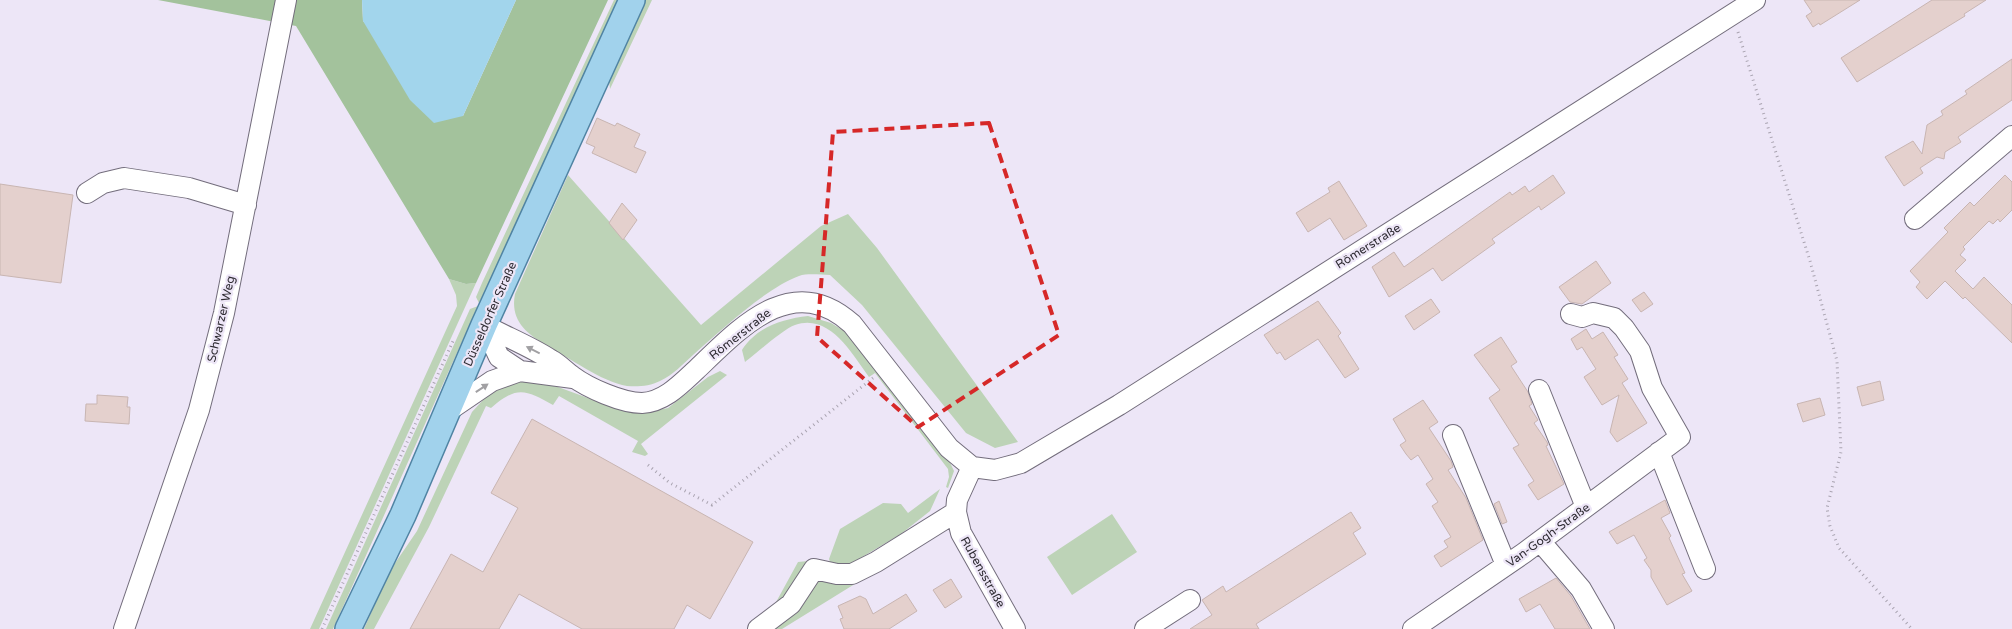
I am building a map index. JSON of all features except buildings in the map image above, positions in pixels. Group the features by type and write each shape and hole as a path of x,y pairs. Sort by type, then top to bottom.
{"main road":[{"name":"Düsseldorfer Straße","path":"348,629 403,516 484,325 632,0"}],"street":[{"name":"Schwarzer Weg","path":"124,629 199,410 224,313 286,0"},
{"name":"Römerstraße","path":"484,325 552,360 573,378 618,399 642,403 662,398 763,313 780,304 810,302 839,312 852,324 949,448 972,467 995,470 1021,463 1119,405 1755,0"},
{"path":"1915,219 2012,136"},
{"path":"87,193 103,183 124,178 189,188 246,205"},
{"name":"Van-Gogh-Straße","path":"1413,629 1540,541 1680,437 1652,388 1640,351 1624,328 1614,318 1593,313 1582,317 1571,314"},
{"name":"Römerstraße","path":"484,325 499,357 520,371 573,378"},
{"path":"448,411 492,382 520,371"},
{"path":"1539,390 1586,506"},
{"path":"1454,435 1506,565"},
{"path":"1659,452 1705,569"},
{"path":"758,629 791,604 805,586 814,569 837,574 852,574 876,562 956,512 957,500 972,467"},
{"name":"Rubensstraße","path":"956,512 961,533 1015,629"},
{"path":"1540,541 1581,589 1604,629"},
{"path":"1145,629 1190,600"}],"path":[{"path":"1732,14 1810,261 1837,361 1841,452 1827,508 1830,526 1839,548 1912,629"},
{"path":"648,465 670,483 712,505 874,377 880,385"}],"highlighted area":[{"path":"989,123 1059,335 918,427 817,337 833,132"}],"green space":[{"path":"158,0 362,0 363,21 463,116 516,0 608,0 476,283 466,284 449,279 296,26"},
{"path":"614,0 621,0 479,303 476,297 482,283"},
{"path":"644,0 652,0 610,89 609,80"},
{"path":"568,175 701,325 821,226 848,214 877,248 1018,442 995,448 966,433 862,305 830,275 810,274 799,276 772,290 730,323 674,373 656,383 635,386 617,384 575,362 538,340 526,330 517,318 514,303 515,294"},
{"path":"449,279 466,284 476,283 319,629 310,629 457,306 456,295"},
{"path":"478,306 333,629 326,629 470,309"},
{"path":"808,316 831,323 846,332 946,454 954,471 948,488 946,487 949,477 948,469 875,373 869,377 847,347 829,330 819,325 808,323 795,325 777,336 745,362 742,350 755,335 780,322"},
{"path":"720,371 727,375 641,444 648,454 645,456 632,452 638,441 559,396 553,405 536,396 522,392 508,396 491,408 486,406 429,527 374,629 364,629 389,572 417,531 472,412 495,387 524,379 558,387 618,409 648,412 668,408 708,377"},
{"path":"940,489 930,511 901,534 847,566 830,562 829,559 840,529 883,503 901,504 908,513"},
{"path":"1112,514 1137,552 1072,595 1047,557"},
{"path":"808,561 795,586 775,604 798,562"},
{"path":"858,580 858,582 782,629 775,629 818,581"}],"water":[{"path":"362,0 516,0 463,116 434,123 410,100 363,21"}]}
